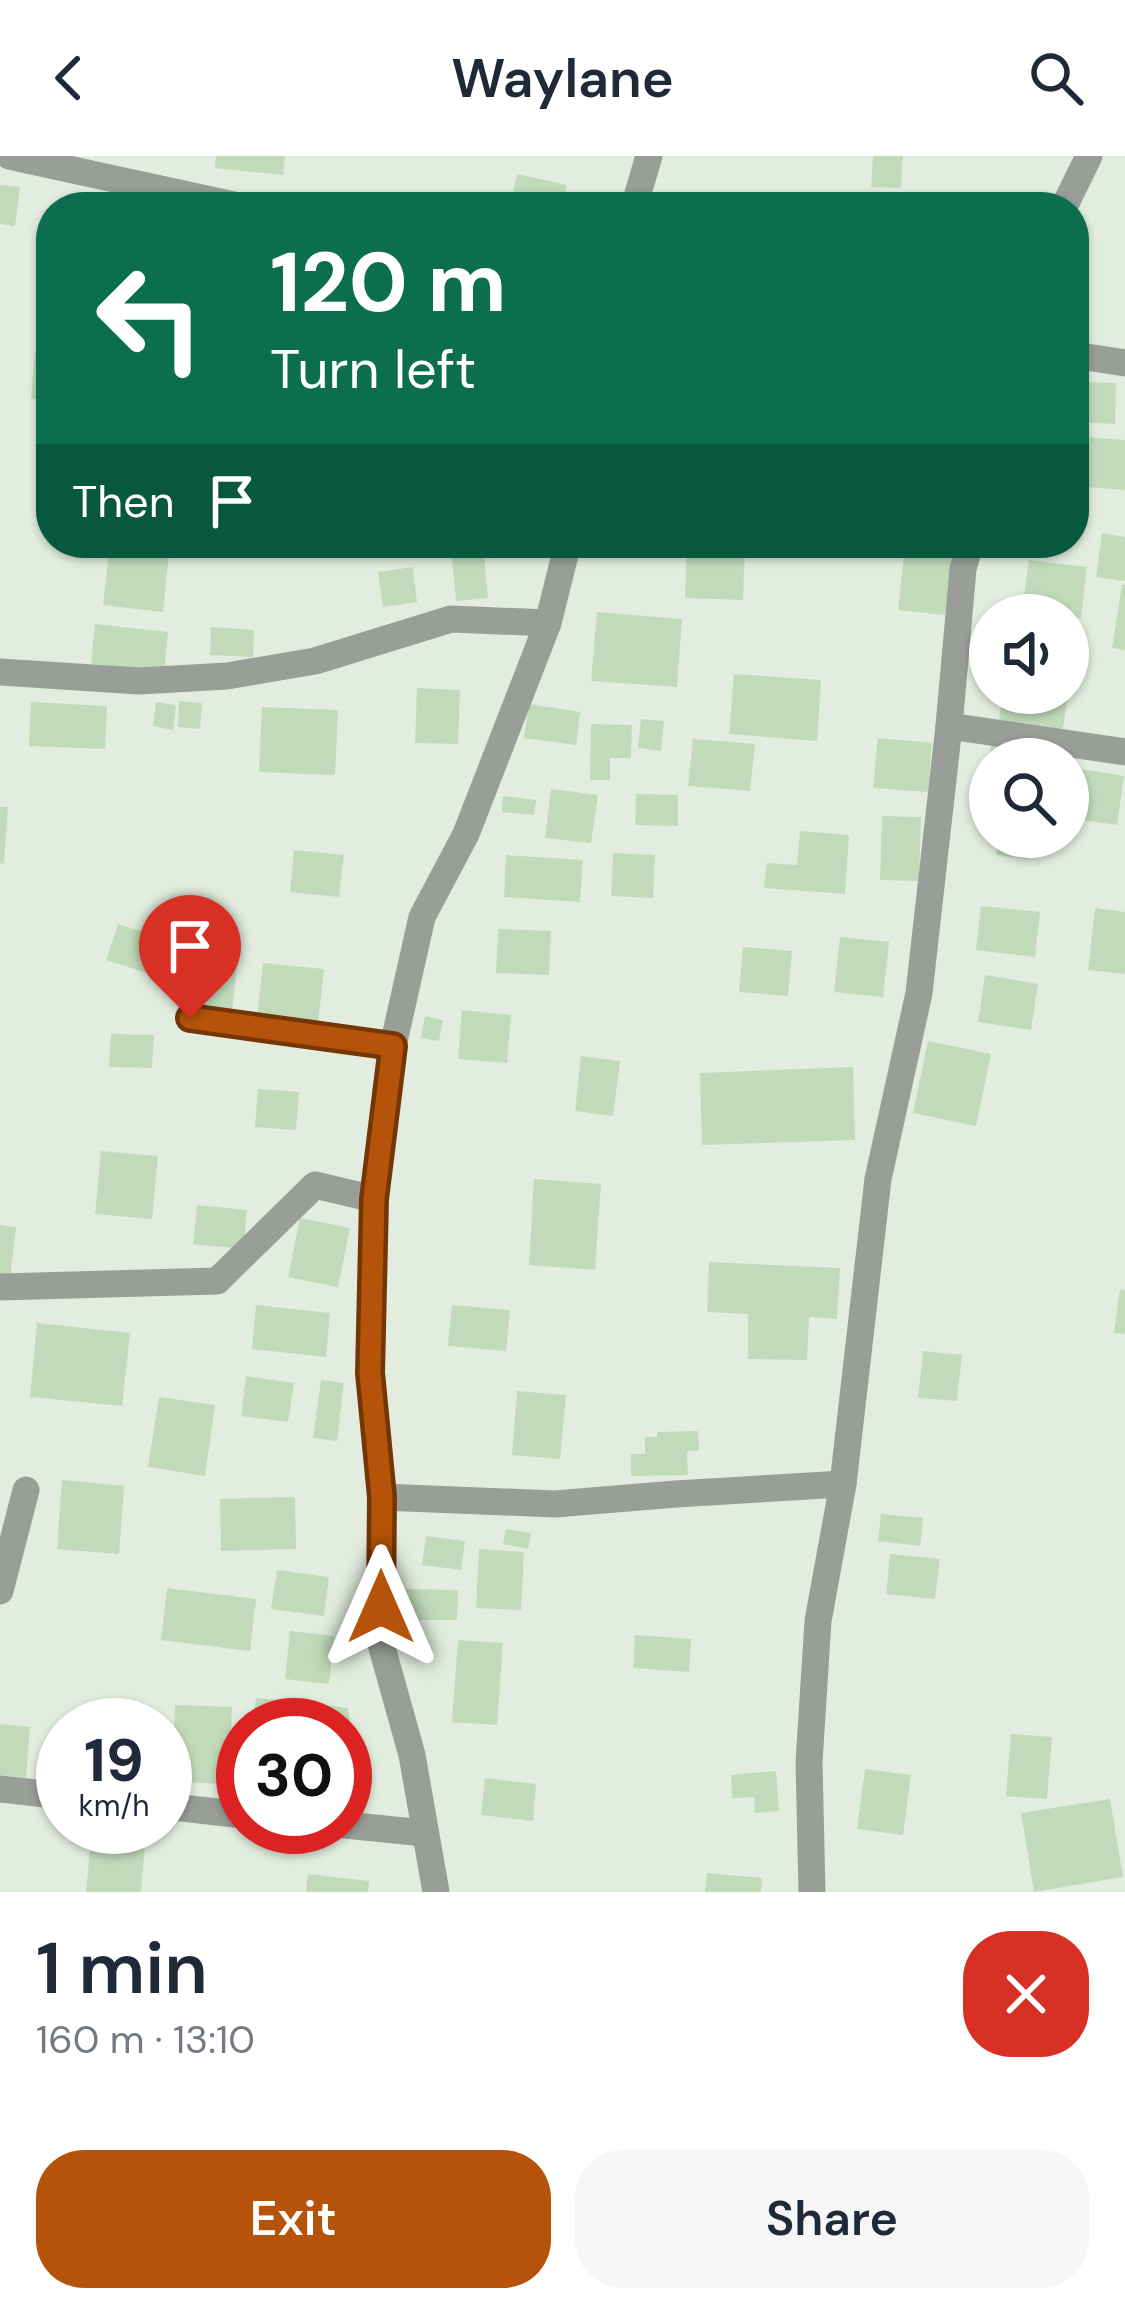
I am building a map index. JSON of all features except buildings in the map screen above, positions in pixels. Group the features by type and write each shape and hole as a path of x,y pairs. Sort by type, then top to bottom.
{"street":[{"path":"9,156 174,192"},
{"path":"638,192 649,156"},
{"path":"1071,192 1089,156"},
{"path":"1089,358 1125,363"},
{"path":"436,1892 412,1755 381,1644 382,1497 370,1373 374,1199 393,1046 422,917 466,834 548,623 564,558"},
{"path":"812,1892 809,1762 818,1621 844,1484 878,1179 919,993 966,558"},
{"path":"0,672 139,680 226,676 315,661 451,619 548,623"},
{"path":"950,726 1125,752"},
{"path":"190,1018 393,1046"},
{"path":"0,1288 217,1281 315,1185 374,1199"},
{"path":"382,1497 555,1504 844,1484"},
{"path":"0,1591 26,1490"},
{"path":"0,1789 36,1793"},
{"path":"372,1828 424,1833"}],"route":[{"path":"190,1018 393,1046 374,1199 370,1373 382,1497 381,1607"}]}
